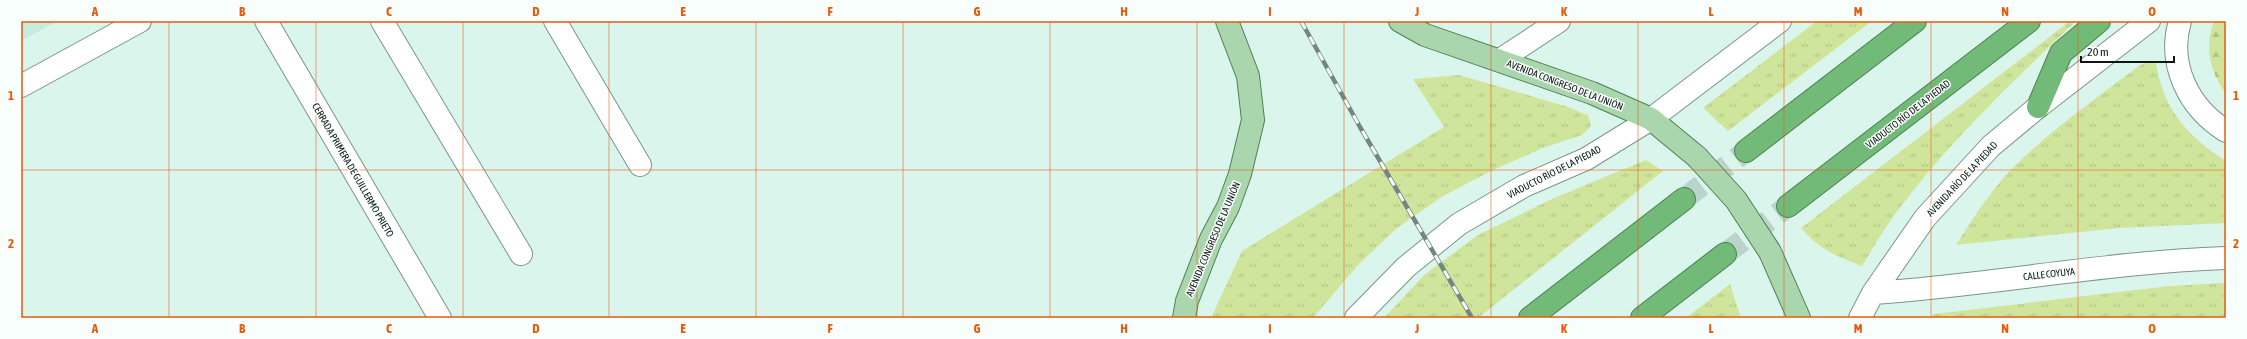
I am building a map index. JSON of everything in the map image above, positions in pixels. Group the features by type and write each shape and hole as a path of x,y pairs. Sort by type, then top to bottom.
{"highway":[{"path":"1746,151 1915,21"},
{"name":"VIADUCTO RÍO DE LA PIEDAD","path":"1788,206 2029,21"},
{"path":"2038,107 2061,53 2099,21"},
{"path":"1530,318 1684,199"},
{"path":"1642,318 1726,254"}],"main road":[{"path":"21,86 140,21"},
{"name":"CERRADA PRIMERA DE GUILLERMO PRIETO","path":"266,21 440,318"},
{"path":"382,21 521,254"},
{"path":"555,21 640,165"},
{"name":"AVENIDA CONGRESO DE LA UNIÓN","path":"1184,318 1187,301 1211,239 1228,207 1240,174 1253,120 1248,76 1227,21"},
{"name":"AVENIDA CONGRESO DE LA UNIÓN","path":"1400,21 1424,35 1592,93 1651,119 1697,157 1736,200 1770,252 1799,318"},
{"path":"1500,60 1559,21"},
{"name":"VIADUCTO RÍO DE LA PIEDAD","path":"1356,318 1406,266 1459,224 1524,186 1586,159 1651,119 1780,21"},
{"name":"AVENIDA RÍO DE LA PIEDAD","path":"1860,318 1873,293 1925,218 1991,146 2038,107 2150,21"},
{"path":"2180,21 2176,48 2180,72 2186,90 2197,107 2210,121 2226,131"},
{"name":"CALLE COYUYA","path":"1873,293 1938,289 2176,260 2226,258"}],"shaded area":[{"path":"21,21 58,21 21,41"}],"green space":[{"path":"1817,21 1872,21 1728,131 1703,108"},
{"path":"2070,21 2076,21 1980,115 1935,164 1893,217 1862,266 1829,252 1808,236 1801,228"},
{"path":"2214,21 2226,21 2226,94 2220,86 2210,59 2209,40"},
{"path":"2150,62 2156,64 2165,95 2179,120 2200,142 2226,161 2226,223 2119,228 1956,245 1978,211 2013,167 2051,133 2095,99 2140,65"},
{"path":"1459,75 1565,106 1588,115 1591,126 1582,135 1543,148 1493,170 1443,196 1397,228 1358,265 1313,318 1211,318 1242,251 1444,127 1413,79"},
{"path":"1646,160 1663,171 1478,318 1384,318 1424,275 1478,235 1554,198"},
{"path":"2226,283 2226,318 1930,318 1934,314 2170,286"},
{"path":"1730,284 1741,318 1686,318"}],"tunnel":[{"path":"1684,199 1746,151"},
{"path":"1725,254 1788,206"}],"railway":[{"path":"1301,21 1360,127 1472,318"}]}
